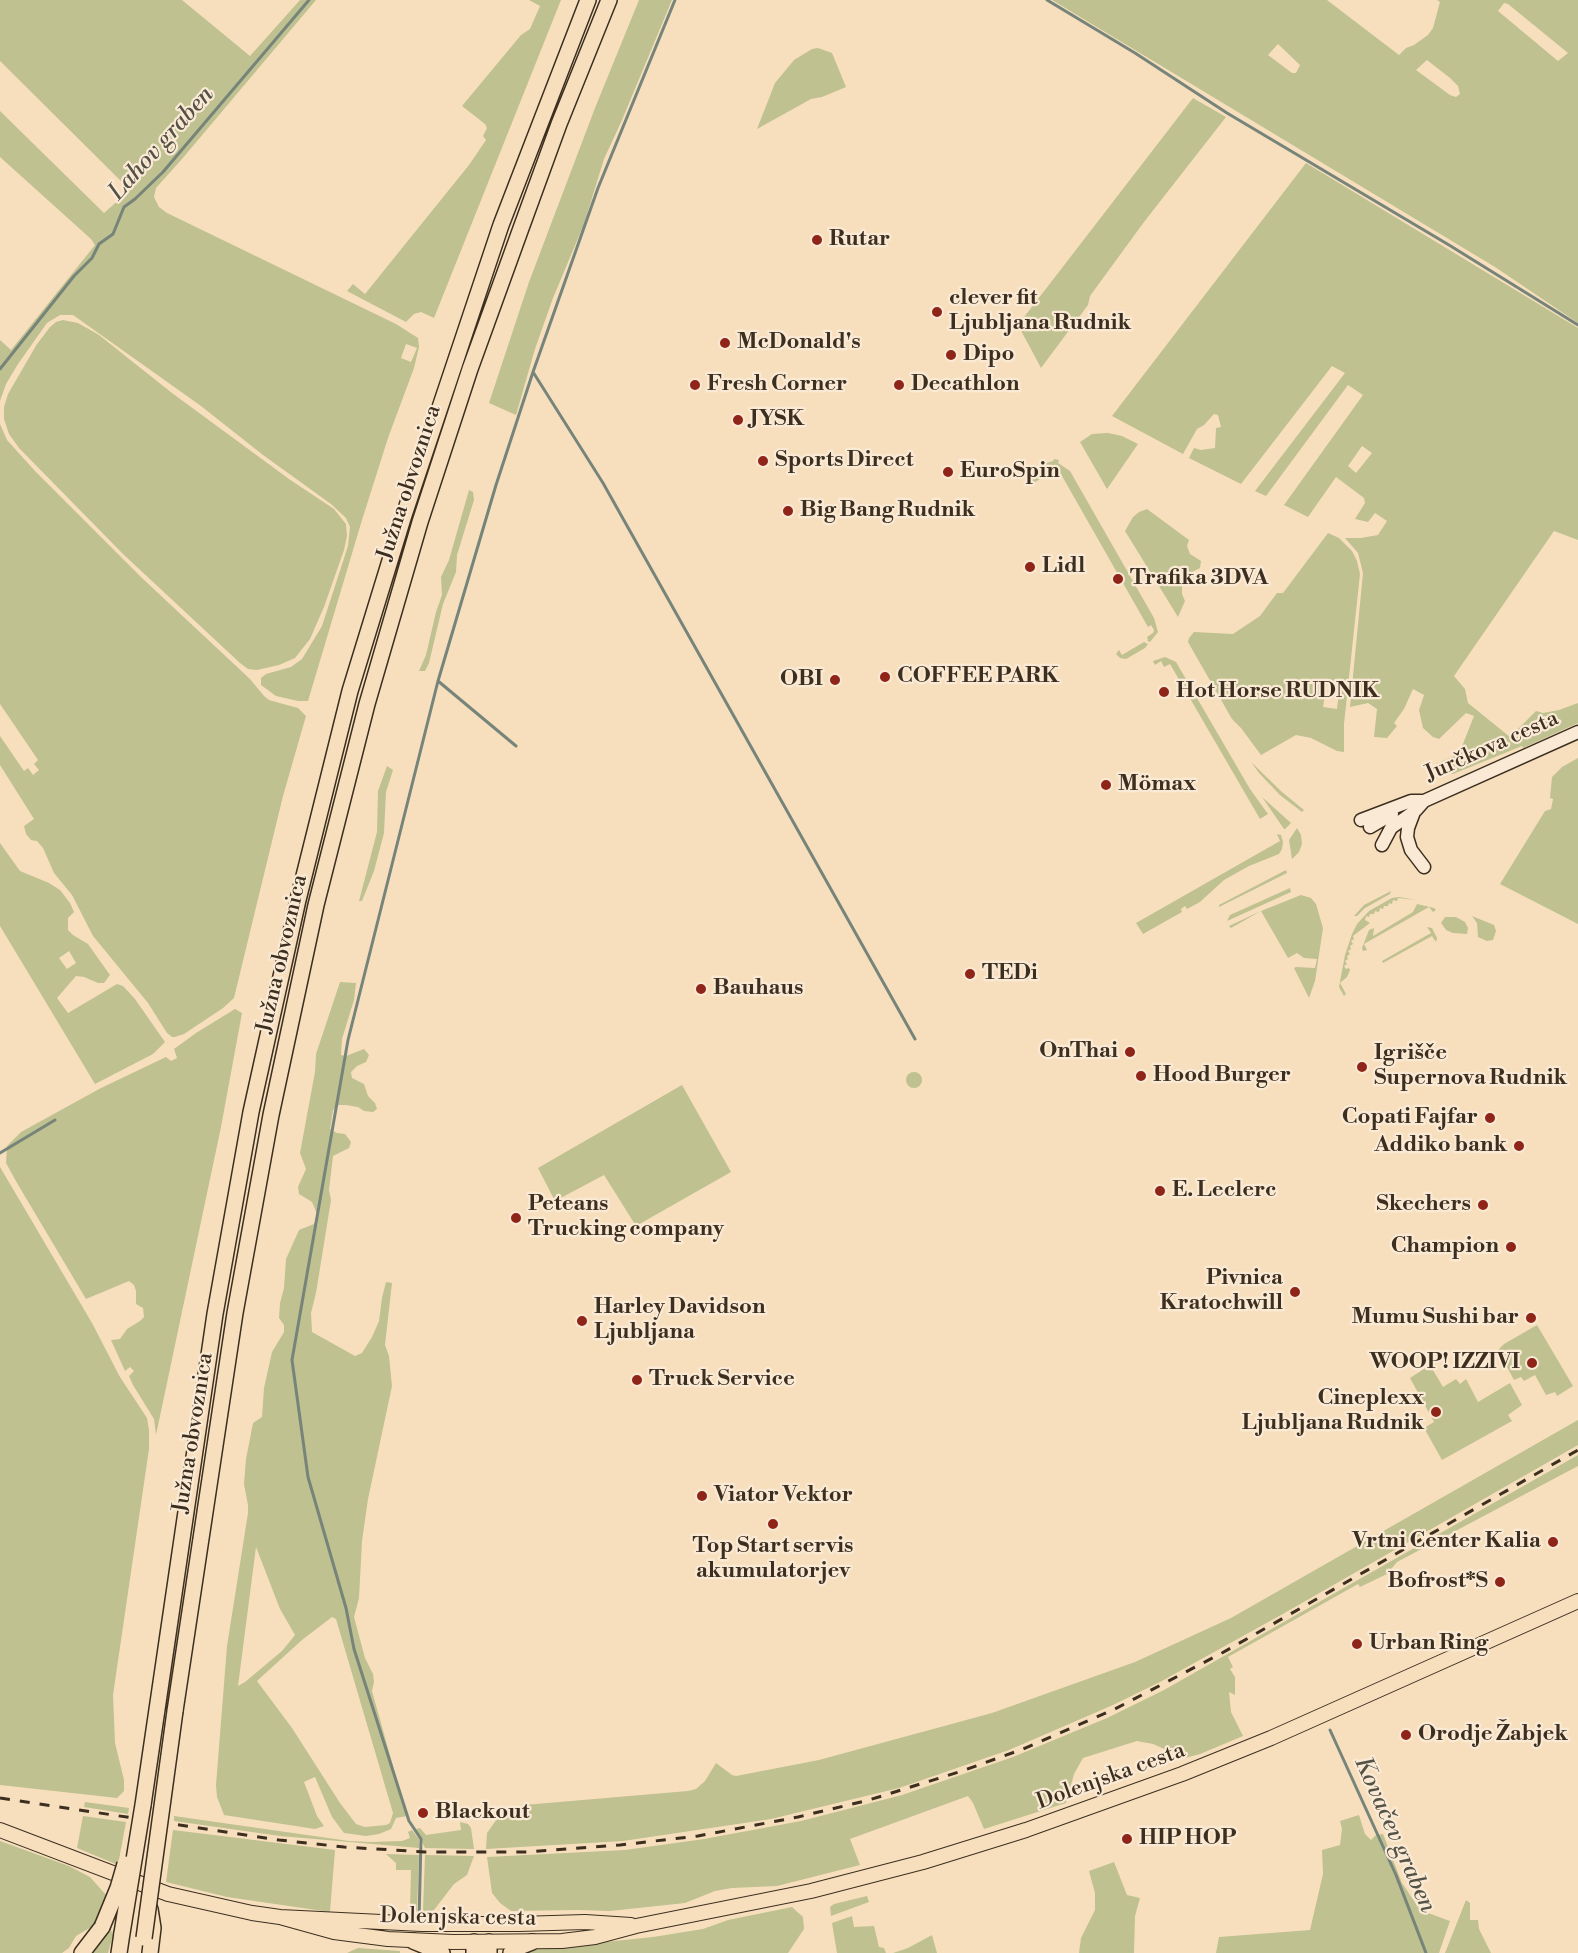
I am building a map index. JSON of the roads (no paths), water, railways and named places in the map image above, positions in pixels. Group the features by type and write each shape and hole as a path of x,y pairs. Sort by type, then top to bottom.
{"highway":[{"name":"Južna obvoznica","path":"118,1953 143,1805 215,1314 251,1112 298,900 342,726 404,515 516,184 588,0"},
{"name":"Južna obvoznica","path":"147,1946 148,1903 235,1313 270,1115 316,905 367,704 420,522 470,369 559,124 609,0"},
{"path":"82,1953 102,1927 120,1882 135,1816 143,1805"},
{"path":"418,1942 442,1953"},
{"path":"511,1953 532,1942"}],"main road":[{"name":"Jurčkova cesta","path":"1382,845 1391,828 1414,812 1424,801 1578,732"},
{"name":"Jurčkova cesta","path":"1365,824 1391,814 1396,808 1411,801 1424,801"},
{"name":"Jurčkova cesta","path":"1414,812 1407,837 1411,850 1424,867"},
{"name":"Dolenjska cesta","path":"0,1830 168,1894 216,1906 280,1917 344,1935 482,1947 595,1937 636,1926 828,1887 922,1862 1074,1814 1272,1738 1578,1601"},
{"name":"Dolenjska cesta","path":"280,1917 418,1924 489,1925 585,1922 636,1926"},
{"path":"475,1925 482,1947"},
{"path":"482,1947 489,1925"}],"waterway":[{"name":"Lahov graben","path":"0,369 74,276 92,258 99,244 113,234 124,207 163,172 309,0"},
{"path":"419,1920 421,1839 409,1821 354,1649 346,1608 308,1477 292,1360 348,1040 438,681 496,485 533,372 598,188 675,0"},
{"path":"1047,0 1135,53 1227,113 1578,325"},
{"path":"533,372 603,483 915,1039"},
{"path":"438,681 516,746"},
{"name":"Lahov graben","path":"0,1153 55,1120"},
{"name":"Kovačev graben","path":"1330,1730 1396,1875 1426,1953"}],"railway":[{"path":"0,1798 279,1840 425,1852 528,1852 620,1845 698,1836 798,1817 869,1800 962,1771 1023,1749 1115,1709 1222,1653 1578,1450"}],"place":[{"name":"Rutar","path":"817,240"},
{"name":"clever fit Ljubljana Rudnik","path":"937,312"},
{"name":"McDonald's","path":"725,343"},
{"name":"Dipo","path":"951,355"},
{"name":"Fresh Corner","path":"695,385"},
{"name":"Decathlon","path":"899,385"},
{"name":"JYSK","path":"738,420"},
{"name":"Sports Direct","path":"763,461"},
{"name":"EuroSpin","path":"948,472"},
{"name":"Big Bang Rudnik","path":"788,511"},
{"name":"Lidl","path":"1030,567"},
{"name":"Trafika 3DVA","path":"1118,579"},
{"name":"COFFEE PARK","path":"885,677"},
{"name":"OBI","path":"835,680"},
{"name":"Hot Horse RUDNIK","path":"1164,692"},
{"name":"Mömax","path":"1106,785"},
{"name":"TEDi","path":"970,974"},
{"name":"Bauhaus","path":"701,989"},
{"name":"OnThai","path":"1130,1052"},
{"name":"Igrišče Supernova Rudnik","path":"1362,1067"},
{"name":"Hood Burger","path":"1141,1076"},
{"name":"Copati Fajfar","path":"1490,1118"},
{"name":"Addiko bank","path":"1519,1146"},
{"name":"E. Leclerc","path":"1160,1191"},
{"name":"Skechers","path":"1483,1205"},
{"name":"Peteans Trucking company","path":"516,1218"},
{"name":"Champion","path":"1511,1247"},
{"name":"Pivnica Kratochwill","path":"1295,1292"},
{"name":"Mumu Sushi bar","path":"1531,1318"},
{"name":"Harley Davidson Ljubljana","path":"582,1321"},
{"name":"WOOP! IZZIVI","path":"1532,1363"},
{"name":"Truck Service","path":"637,1380"},
{"name":"Cineplexx Ljubljana Rudnik","path":"1436,1412"},
{"name":"Viator Vektor","path":"702,1496"},
{"name":"Top Start servis akumulatorjev","path":"773,1524"},
{"name":"Vrtni Center Kalia","path":"1553,1542"},
{"name":"Bofrost*S","path":"1500,1582"},
{"name":"Urban Ring","path":"1357,1644"},
{"name":"Orodje Žabjek","path":"1406,1735"},
{"name":"Blackout","path":"423,1813"},
{"name":"HIP HOP","path":"1127,1839"}]}
